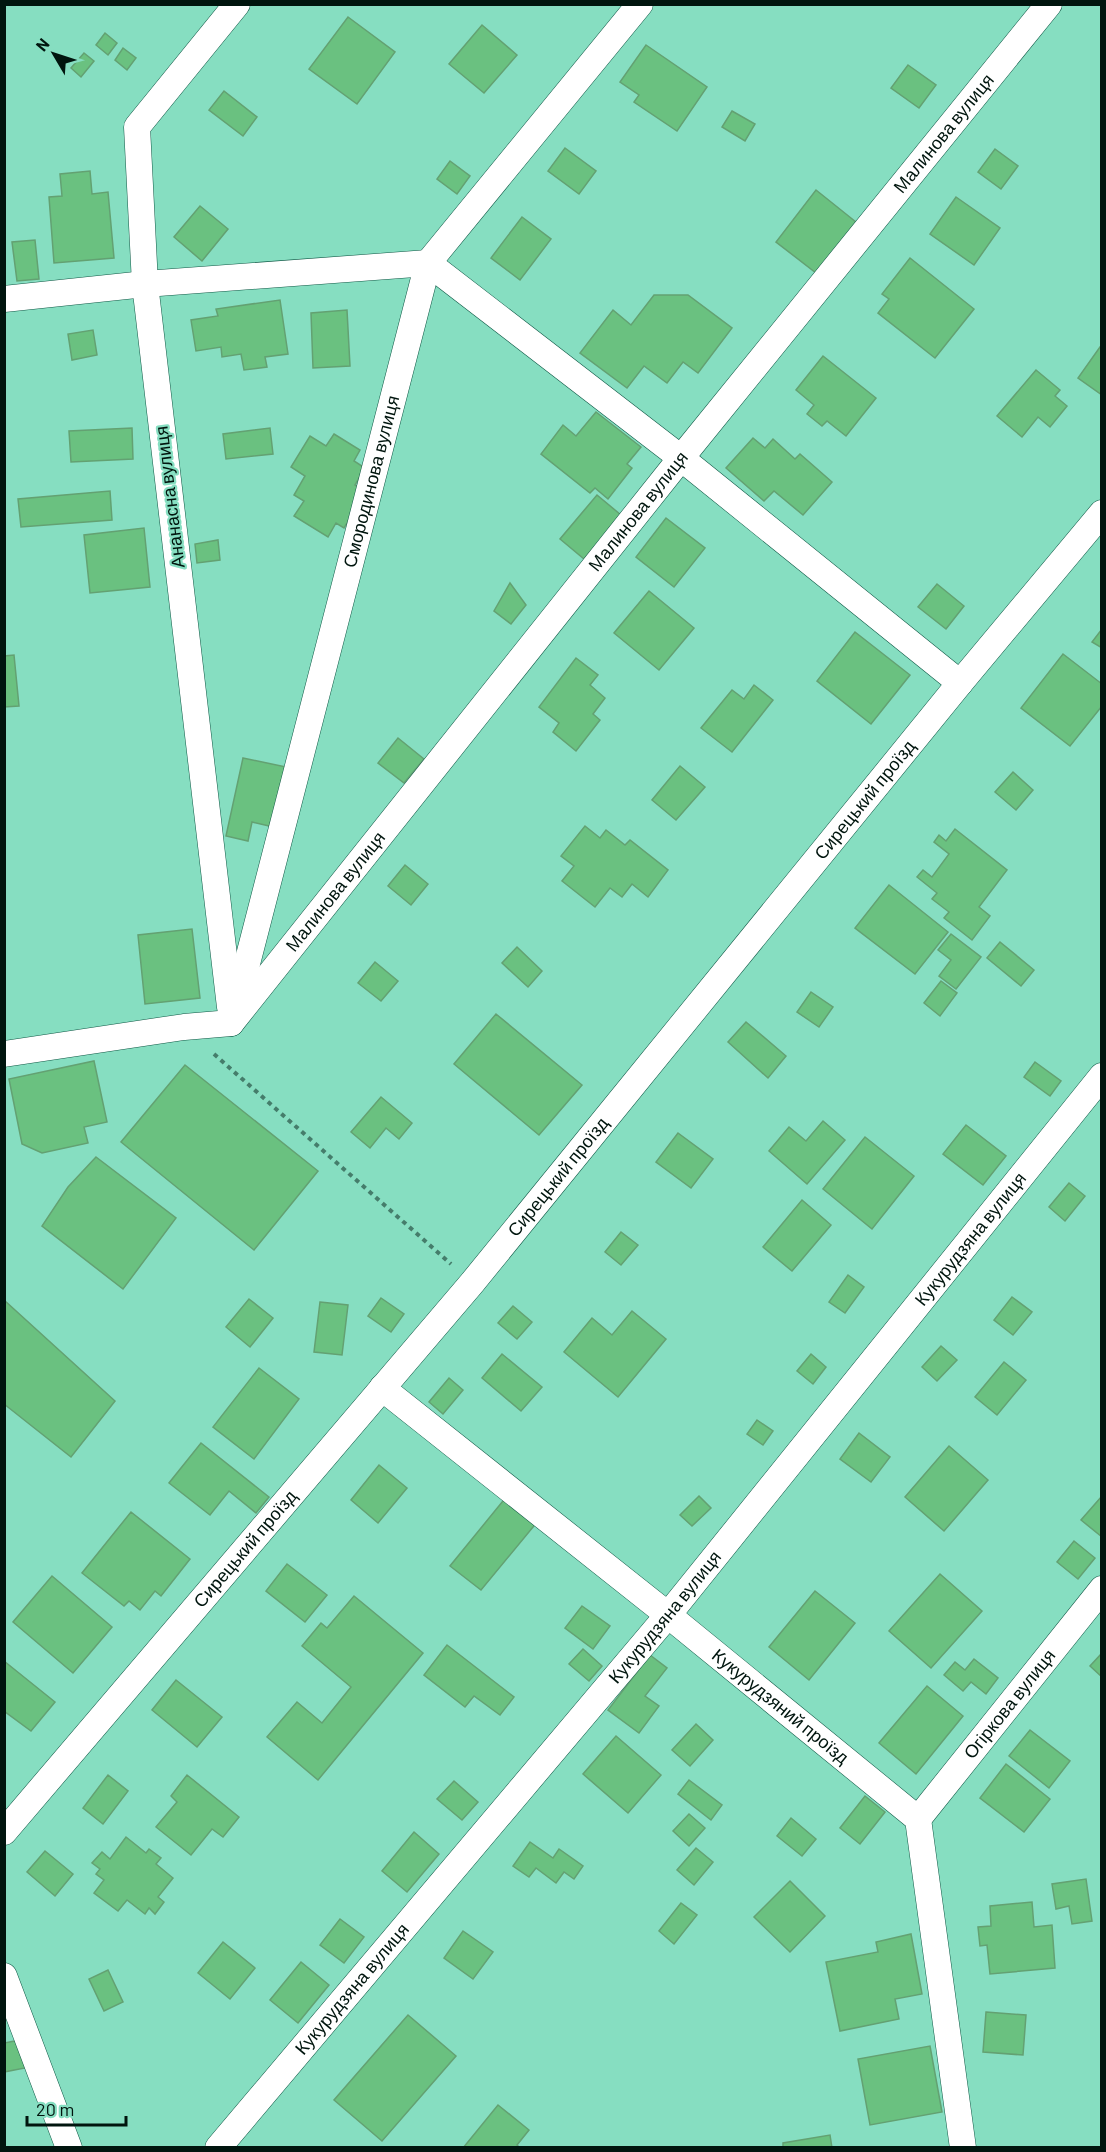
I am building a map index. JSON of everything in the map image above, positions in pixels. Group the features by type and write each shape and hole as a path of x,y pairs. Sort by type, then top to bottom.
{"street":[{"name":"Ананасна вулиця","path":"231,1023 145,284 137,127 237,4"},
{"name":"Смородинова вулиця","path":"231,1023 428,263 640,4"},
{"name":"Малинова вулиця","path":"231,1023 681,458 1049,4"},
{"path":"4,299 145,284 428,263 681,458 960,683"},
{"name":"Сирецький проїзд","path":"4,1832 472,1282 1101,513"},
{"path":"4,1054 184,1027 231,1023"},
{"name":"Кукурудзяна вулиця","path":"218,2148 668,1615 1101,1076"},
{"name":"Кукурудзяний проїзд","path":"382,1388 668,1615 918,1819"},
{"name":"Огіркова вулиця","path":"918,1819 1101,1590"},
{"path":"918,1819 963,2148"},
{"path":"4,1976 69,2148"}],"path":[{"path":"184,1027 472,1282"}],"building":[{"path":"348,17 395,52 357,104 309,69"},
{"path":"482,25 517,55 484,93 449,64"},
{"path":"105,33 117,43 108,55 96,45"},
{"path":"646,45 707,87 677,131 634,102 639,95 620,82"},
{"path":"123,48 136,58 127,70 115,60"},
{"path":"84,53 94,61 81,77 71,68"},
{"path":"908,65 936,85 919,108 891,88"},
{"path":"224,91 257,117 243,136 209,110"},
{"path":"732,111 755,124 745,141 722,127"},
{"path":"565,148 596,171 579,194 548,171"},
{"path":"995,149 1018,166 1001,189 978,172"},
{"path":"450,161 470,176 457,194 437,179"},
{"path":"90,171 92,194 108,192 114,258 54,263 49,197 62,196 60,174"},
{"path":"816,190 856,222 816,273 776,242"},
{"path":"956,197 1000,228 974,265 930,234"},
{"path":"200,206 228,229 202,261 174,237"},
{"path":"522,217 551,239 520,280 491,258"},
{"path":"35,240 39,279 17,281 12,242"},
{"path":"910,258 974,309 935,358 878,313 889,299 882,294"},
{"path":"654,295 688,295 732,328 698,373 683,362 667,383 644,366 627,388 580,353 613,310 631,325"},
{"path":"280,300 288,354 265,357 267,367 244,370 241,354 222,357 221,347 196,351 191,320 218,316 216,309"},
{"path":"347,310 350,366 313,368 311,313"},
{"path":"93,330 97,355 72,360 68,334"},
{"path":"1100,347 1102,348 1102,395 1078,378"},
{"path":"823,356 876,398 846,436 827,421 822,426 807,414 814,405 796,390"},
{"path":"1036,370 1060,390 1055,396 1067,406 1050,427 1038,417 1022,437 997,416"},
{"path":"596,412 641,447 627,464 632,468 608,499 595,488 590,493 541,454 563,425 576,436"},
{"path":"132,428 133,459 71,462 69,431"},
{"path":"270,428 273,454 226,459 223,434"},
{"path":"334,434 360,450 354,461 365,468 355,485 366,492 344,528 336,523 328,537 294,516 304,501 294,495 305,476 291,467 310,436 326,446"},
{"path":"753,438 765,448 773,439 795,459 800,454 832,482 803,515 774,491 764,501 726,468"},
{"path":"110,491 112,520 21,527 18,499"},
{"path":"597,495 621,515 584,559 560,539"},
{"path":"666,518 705,548 674,587 636,557"},
{"path":"144,528 150,587 90,593 84,535"},
{"path":"218,540 220,560 197,563 195,544"},
{"path":"510,583 526,605 511,624 494,611"},
{"path":"937,584 964,606 946,629 918,607"},
{"path":"649,591 694,628 659,670 614,633"},
{"path":"1102,629 1102,648 1092,642"},
{"path":"855,632 910,675 871,724 817,681"},
{"path":"1063,654 1102,684 1102,706 1070,746 1021,708"},
{"path":"14,655 19,706 4,707 4,656"},
{"path":"576,658 598,675 590,685 605,698 593,714 600,720 576,751 553,732 559,723 539,707"},
{"path":"754,685 773,700 732,752 701,728 732,690 744,699"},
{"path":"398,738 424,759 404,783 378,763"},
{"path":"243,758 291,768 278,828 252,822 248,841 226,836"},
{"path":"680,766 705,787 676,820 652,800"},
{"path":"1013,772 1033,790 1016,810 995,792"},
{"path":"585,826 600,838 606,830 625,845 630,840 668,870 648,897 632,884 622,897 610,888 595,907 562,881 574,866 561,856"},
{"path":"955,829 1007,870 979,907 990,916 972,940 944,918 949,912 932,899 937,893 917,877 923,870 932,877 949,854 934,842 939,835 946,841"},
{"path":"405,865 428,884 411,905 388,886"},
{"path":"889,885 948,932 915,974 855,928"},
{"path":"192,929 200,998 145,1004 138,935"},
{"path":"951,934 981,957 956,989 939,976 951,960 938,950"},
{"path":"1000,942 1034,970 1021,986 987,958"},
{"path":"517,947 542,971 528,987 502,963"},
{"path":"375,962 398,981 381,1001 358,983"},
{"path":"941,981 957,993 940,1016 924,1003"},
{"path":"811,992 833,1007 819,1027 797,1012"},
{"path":"496,1014 582,1085 539,1135 454,1064"},
{"path":"746,1022 786,1056 768,1078 728,1042"},
{"path":"94,1061 107,1122 84,1127 88,1143 42,1153 22,1144 9,1079"},
{"path":"1035,1062 1061,1081 1050,1096 1024,1077"},
{"path":"185,1065 318,1171 254,1250 121,1142"},
{"path":"381,1097 412,1123 399,1139 386,1128 370,1148 351,1132"},
{"path":"823,1121 845,1140 807,1184 769,1151 789,1127 806,1141"},
{"path":"966,1125 1006,1156 983,1185 943,1154"},
{"path":"678,1133 713,1159 691,1188 656,1162"},
{"path":"865,1137 914,1176 872,1229 823,1189"},
{"path":"96,1157 176,1218 123,1289 42,1226 68,1187"},
{"path":"1069,1183 1085,1196 1065,1221 1049,1207"},
{"path":"802,1200 831,1225 792,1271 763,1247"},
{"path":"621,1232 638,1245 621,1265 605,1252"},
{"path":"848,1275 864,1287 845,1313 829,1302"},
{"path":"1012,1297 1032,1312 1013,1335 994,1320"},
{"path":"381,1298 404,1314 391,1332 368,1316"},
{"path":"249,1299 273,1318 250,1347 226,1327"},
{"path":"4,1300 115,1401 71,1457 4,1404"},
{"path":"320,1302 348,1305 342,1355 314,1352"},
{"path":"513,1306 532,1322 517,1339 498,1323"},
{"path":"632,1311 666,1339 618,1397 564,1352 592,1318 612,1335"},
{"path":"941,1346 957,1360 937,1381 922,1367"},
{"path":"502,1354 542,1387 521,1411 482,1378"},
{"path":"811,1354 826,1367 813,1384 797,1371"},
{"path":"1004,1362 1026,1380 997,1415 975,1397"},
{"path":"259,1368 299,1399 254,1459 213,1427"},
{"path":"449,1378 463,1390 443,1414 429,1402"},
{"path":"757,1420 773,1431 763,1445 747,1434"},
{"path":"859,1433 890,1457 871,1482 840,1459"},
{"path":"201,1443 269,1497 256,1513 229,1491 210,1515 169,1483"},
{"path":"949,1446 988,1480 944,1531 905,1497"},
{"path":"379,1465 407,1488 378,1523 351,1500"},
{"path":"507,1496 538,1521 481,1590 450,1566"},
{"path":"699,1496 711,1508 692,1526 680,1515"},
{"path":"1102,1496 1102,1537 1081,1520"},
{"path":"131,1512 190,1559 161,1596 155,1591 140,1610 129,1601 124,1606 82,1573"},
{"path":"1074,1541 1095,1558 1078,1579 1057,1562"},
{"path":"287,1564 327,1595 305,1622 266,1591"},
{"path":"940,1574 982,1611 931,1668 889,1631"},
{"path":"52,1576 112,1627 73,1673 13,1622"},
{"path":"815,1591 855,1623 809,1680 769,1647"},
{"path":"354,1596 423,1653 318,1780 267,1737 297,1702 322,1723 351,1687 302,1646 321,1623 327,1628"},
{"path":"582,1606 610,1626 593,1649 565,1628"},
{"path":"447,1645 514,1697 500,1715 474,1696 465,1707 424,1675"},
{"path":"583,1649 602,1666 589,1681 569,1664"},
{"path":"1102,1653 1102,1677 1090,1666"},
{"path":"650,1655 667,1668 645,1696 659,1706 639,1733 608,1710"},
{"path":"974,1659 998,1678 986,1694 971,1682 963,1691 944,1675 955,1662 965,1670"},
{"path":"4,1661 55,1702 31,1731 4,1711"},
{"path":"176,1680 222,1717 197,1747 152,1710"},
{"path":"927,1686 963,1716 916,1774 879,1743"},
{"path":"696,1724 713,1740 690,1766 672,1750"},
{"path":"1030,1730 1070,1761 1049,1788 1009,1756"},
{"path":"616,1736 661,1775 628,1813 583,1774"},
{"path":"1006,1764 1050,1799 1024,1832 980,1798"},
{"path":"108,1775 128,1791 103,1824 83,1808"},
{"path":"187,1775 239,1817 223,1837 212,1829 191,1855 156,1827 177,1802 171,1796"},
{"path":"689,1780 722,1805 711,1820 678,1794"},
{"path":"454,1781 478,1802 462,1820 437,1799"},
{"path":"865,1796 885,1812 860,1844 840,1828"},
{"path":"689,1814 705,1828 689,1846 673,1831"},
{"path":"791,1818 816,1839 802,1856 777,1836"},
{"path":"414,1832 439,1854 407,1892 382,1871"},
{"path":"126,1837 146,1853 149,1849 161,1858 156,1864 173,1878 158,1897 164,1902 155,1914 149,1908 145,1914 127,1900 118,1911 94,1893 104,1880 96,1874 100,1869 92,1863 102,1852 110,1859"},
{"path":"530,1842 553,1858 559,1849 583,1866 574,1879 564,1872 556,1883 536,1868 529,1877 513,1866"},
{"path":"696,1848 713,1862 694,1885 677,1870"},
{"path":"45,1851 73,1874 55,1896 27,1872"},
{"path":"1086,1879 1092,1921 1072,1924 1069,1906 1056,1909 1052,1884"},
{"path":"790,1881 825,1916 790,1952 754,1917"},
{"path":"1032,1902 1034,1927 1052,1925 1055,1968 990,1974 987,1945 980,1946 978,1927 991,1926 990,1906"},
{"path":"681,1903 697,1915 674,1944 659,1931"},
{"path":"340,1919 364,1937 344,1963 320,1945"},
{"path":"463,1931 493,1952 473,1979 444,1958"},
{"path":"911,1934 922,1994 895,1999 899,2019 840,2031 826,1962 878,1952 876,1942"},
{"path":"223,1942 255,1968 230,1999 198,1973"},
{"path":"301,1962 329,1985 298,2023 270,2000"},
{"path":"108,1970 123,2002 104,2011 89,1979"},
{"path":"986,2012 1026,2015 1023,2055 983,2052"},
{"path":"408,2015 456,2056 382,2141 334,2100"},
{"path":"20,2040 25,2068 4,2072 4,2043"},
{"path":"930,2046 942,2112 870,2125 858,2059"},
{"path":"498,2105 529,2130 517,2145 520,2148 463,2148"},
{"path":"830,2135 832,2148 783,2148 783,2143"}]}
